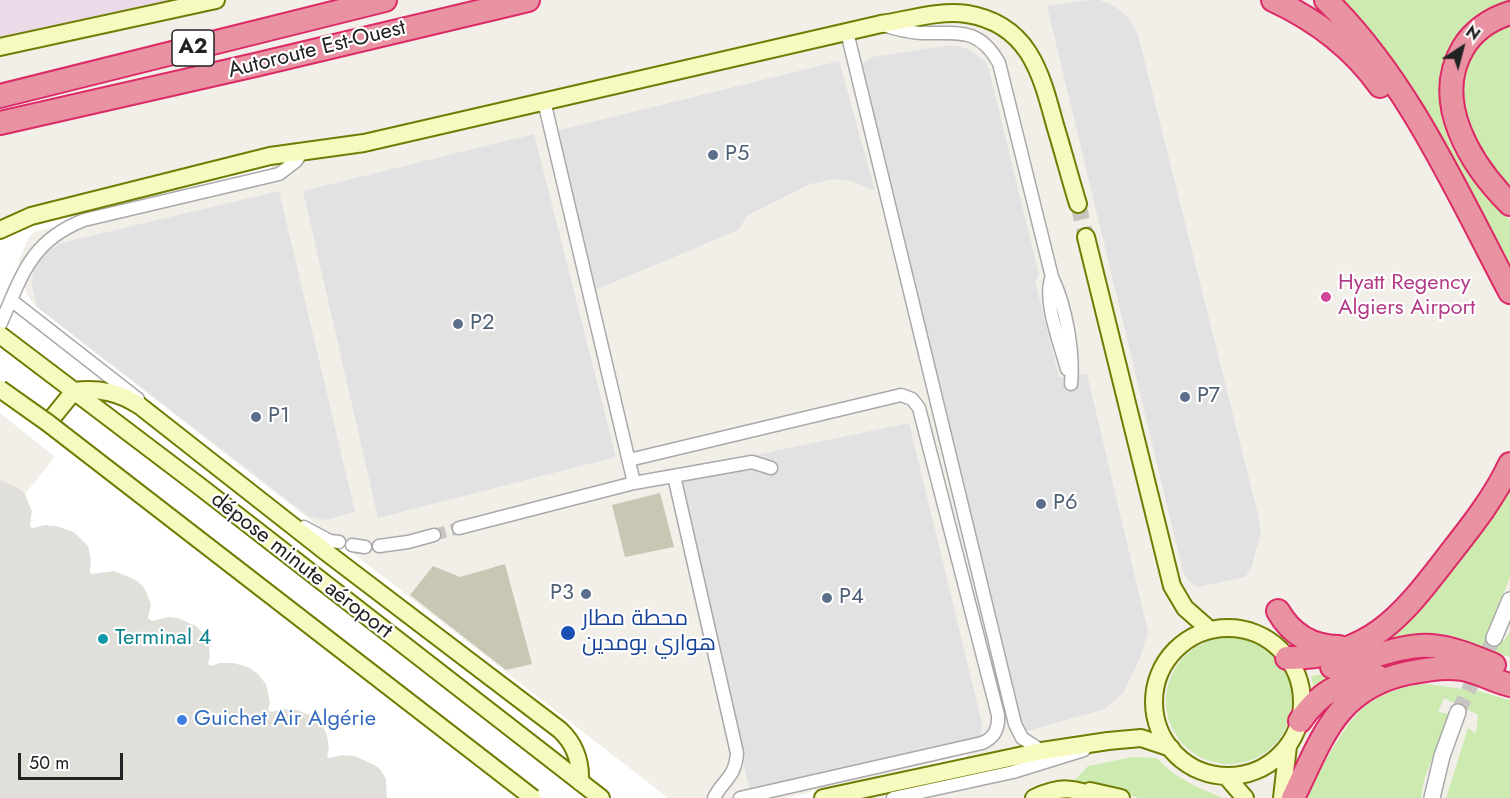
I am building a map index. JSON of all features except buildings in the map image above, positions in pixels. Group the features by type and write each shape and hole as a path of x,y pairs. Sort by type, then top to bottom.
{"highway":[{"name":"Autoroute Est-Ouest","path":"0,96 386,0"},
{"name":"Autoroute Est-Ouest","path":"0,123 528,0"},
{"path":"1273,0 1320,26 1362,63 1464,204"},
{"path":"1326,0 1364,40 1389,74 1464,204 1510,292"},
{"path":"1510,13 1484,26 1465,45 1455,65 1451,85 1454,116 1471,155 1510,204"},
{"path":"1289,661 1321,656 1356,646 1386,627 1414,600 1485,508 1510,464"},
{"path":"1278,611 1291,629 1310,642 1332,647 1356,646"},
{"path":"1289,661 1324,668 1342,666 1400,650 1431,645 1460,651 1510,670"},
{"path":"1293,798 1330,723 1346,703 1366,688 1389,677 1439,668 1464,669 1510,685"},
{"path":"1300,721 1325,692 1350,682 1403,671 1414,672"}],"main road":[{"path":"0,47 216,0"},
{"path":"2,232 22,219 270,156 364,143 881,24 935,15 959,14 982,18 1010,33 1032,56 1039,70 1078,204"},
{"path":"1086,237 1172,586 1185,608 1210,630"},
{"name":"dépose minute aéroport","path":"0,335 601,798"},
{"name":"dépose minute aéroport","path":"0,389 48,423 533,798"},
{"path":"48,423 74,391 109,392 140,406 326,552 560,730 574,749 580,765 580,782"},
{"path":"1282,798 1288,746 1300,721 1301,692 1289,661 1271,642 1250,631 1226,628 1199,634 1178,648 1163,667 1158,678 1154,702 1155,715 1171,748 1195,768 1215,775 1246,774 1265,766 1288,746"},
{"path":"823,798 927,774 1042,751 1108,741 1141,738 1171,748"},
{"path":"1226,776 1245,798"},
{"path":"1081,790 1099,798"},
{"path":"1034,798 1052,791 1081,790 1121,798"}],"street":[{"path":"881,24 918,33 969,33 984,43 995,56 1002,71 1052,277 1059,295 1071,348 1071,384"},
{"path":"847,32 1015,724 1022,738 1042,751"},
{"path":"544,101 634,483"},
{"path":"0,325 29,262 40,248 68,226 84,220 279,174 296,162 302,152"},
{"path":"11,300 302,527 330,541 339,542"},
{"path":"0,389 533,798"},
{"path":"629,460 901,395 912,399 919,408 998,715 997,729 982,743 740,798"},
{"path":"459,528 634,483 752,462 771,468"},
{"path":"674,476 736,753 736,762 730,777 714,798"},
{"path":"379,546 434,535"},
{"path":"352,545 365,547"},
{"path":"1494,638 1510,600"},
{"path":"1432,798 1442,756 1458,712"},
{"path":"893,798 1013,772 1108,741"}],"shaded area":[{"path":"0,0 201,0 0,40"},
{"name":"P7","path":"1089,0 1111,4 1127,16 1138,35 1258,515 1261,532 1251,569 1245,577 1198,587 1188,580 1183,572 1047,6"},
{"name":"P6","path":"945,46 968,49 985,61 989,70 1039,275 1035,281 1059,377 1087,374 1148,632 1139,660 1123,693 1105,709 1020,733 859,71 863,63 872,57"},
{"name":"P5","path":"839,61 875,191 851,181 835,179 810,184 748,215 738,230 593,291 556,131"},
{"name":"P2","path":"534,134 616,457 378,518 303,191"},
{"name":"P1","path":"279,191 355,512 325,520 308,516 37,307 32,287 33,269 40,256 61,243"},
{"name":"P4","path":"909,423 982,723 981,735 974,742 750,791 674,472"},
{"name":"Terminal 4","path":"0,480 25,494 32,511 30,526 32,528 45,525 56,526 68,529 80,537 91,553 90,572 124,573 143,586 151,605 152,620 178,618 196,626 204,634 209,644 208,664 211,666 219,663 234,663 248,667 257,673 266,684 270,702 268,710 271,712 284,709 298,710 314,717 323,726 327,735 330,758 342,755 355,756 375,765 386,779 387,798 0,798"},
{"path":"660,493 674,547 625,557 612,505"},
{"path":"505,564 532,664 506,670 410,595 433,566 460,577"}],"green space":[{"path":"1336,0 1510,0 1468,23 1458,32 1444,64 1440,99 1442,119 1457,156 1481,189 1510,220 1510,275"},
{"path":"1510,21 1510,198 1488,178 1454,89 1475,40"},
{"path":"1510,473 1510,577 1488,633 1504,641 1510,631 1510,657 1459,638 1438,634 1416,638 1379,652 1488,509"},
{"path":"1229,638 1253,642 1274,656 1288,677 1292,701 1288,725 1274,746 1253,760 1229,764 1205,760 1184,746 1170,725 1166,701 1170,677 1184,656 1205,642"},
{"path":"1445,654 1427,660 1410,661 1314,690 1311,676 1383,665 1408,657"},
{"path":"1427,684 1478,691 1509,700 1510,697 1510,798 1446,798 1468,728 1476,733 1478,715 1444,698 1438,712 1449,714 1424,780 1421,798 1305,798 1339,738 1363,708 1393,691"},
{"path":"1133,757 1156,758 1174,774 1223,798 1140,798 1074,781 1088,766"}],"pier":[{"path":"270,156 273,175 34,232 29,237 19,260 20,274 27,295 35,306 668,798 387,798 386,779 375,765 355,756 342,755 329,758 327,756 329,747 327,735 323,726 314,717 298,710 284,709 271,712 268,710 270,702 266,684 257,673 248,667 234,663 219,663 211,666 208,664 209,644 204,634 196,626 178,618 169,617 152,621 148,618 151,605 149,597 143,586 136,580 114,571 92,574 88,546 74,532 56,526 45,525 33,528 30,526 32,511 25,494 55,457 0,413 0,222"},
{"path":"966,755 973,771 865,798 786,798"}],"tunnel":[{"path":"1078,204 1086,237"},
{"path":"434,535 459,528"},
{"path":"1458,712 1494,638"}],"place":[{"name":"P5","path":"713,155"},
{"name":"Hyatt Regency Algiers Airport","path":"1326,297"},
{"name":"P2","path":"458,324"},
{"name":"P7","path":"1185,397"},
{"name":"P1","path":"256,417"},
{"name":"P6","path":"1041,504"},
{"name":"P3","path":"586,594"},
{"name":"P4","path":"827,598"},
{"name":"محطة مطار هواري بومدين","path":"568,633"},
{"name":"Terminal 4","path":"103,639"},
{"name":"Guichet Air Algérie","path":"182,720"}]}
